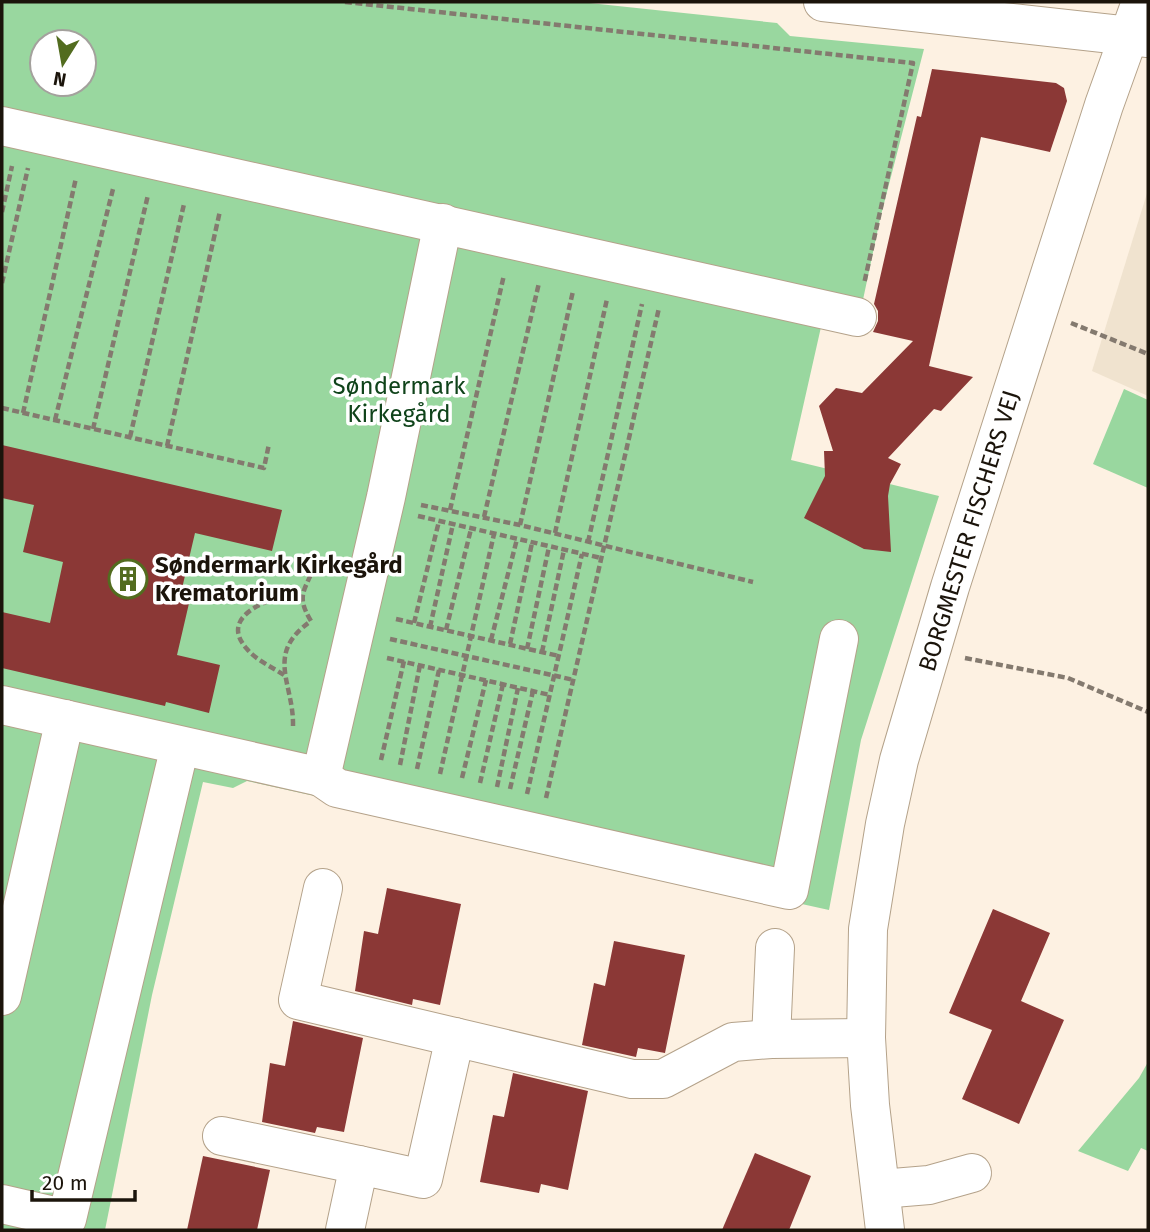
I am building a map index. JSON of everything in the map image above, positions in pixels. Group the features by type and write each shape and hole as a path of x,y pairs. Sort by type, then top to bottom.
{"street":[{"path":"823,2 1140,25"},
{"name":"BORGMESTER FISCHERS VEJ","path":"885,1216 870,1105 866,1038 868,929 885,824 899,760 931,652 1104,105 1140,25"},
{"path":"8,142 228,175 666,274 860,302"},
{"path":"321,778 365,634 367,575 399,506 443,223"},
{"path":"2,705 321,778 337,788 435,795 532,817 789,890 839,639"},
{"path":"2,996 65,719"},
{"path":"6,1214 67,1219 180,746"},
{"path":"323,888 298,1000 632,1079 663,1079 733,1042 866,1038"},
{"path":"771,1039 775,948"},
{"path":"222,1136 424,1179 455,1037"},
{"path":"345,1230 359,1165"},
{"path":"885,1216 929,1185 972,1173"}],"path":[{"path":"345,2 913,63 860,302"},
{"path":"2,212 8,142"},
{"path":"2,283 30,160"},
{"path":"23,413 77,172"},
{"path":"167,446 228,175"},
{"path":"55,420 115,181"},
{"path":"93,429 149,188"},
{"path":"130,438 186,196"},
{"path":"450,510 505,271"},
{"path":"532,817 573,680 666,274"},
{"path":"484,517 540,279"},
{"path":"520,525 574,286"},
{"path":"555,533 608,295"},
{"path":"588,542 642,303"},
{"path":"1106,336 1148,354"},
{"path":"2,408 264,468 269,444"},
{"path":"399,506 450,510 484,517 753,582"},
{"path":"399,506 439,521 601,558"},
{"path":"414,623 439,521"},
{"path":"430,626 453,524"},
{"path":"446,630 471,528"},
{"path":"435,795 494,534"},
{"path":"491,640 517,539"},
{"path":"510,644 532,542"},
{"path":"527,649 550,547"},
{"path":"542,652 564,550"},
{"path":"532,817 550,695 582,554"},
{"path":"274,767 279,748 290,734 293,725 284,675 285,652 293,638 312,621 302,604 302,593 315,563 367,575"},
{"path":"284,675 248,651 242,642 240,625 243,617 261,603 288,594 302,593"},
{"path":"365,634 381,615 559,656"},
{"path":"365,634 573,680"},
{"path":"365,634 372,655 550,695"},
{"path":"931,652 1068,678 1148,712"},
{"path":"379,768 404,662"},
{"path":"398,772 420,665"},
{"path":"435,795 415,776 439,670"},
{"path":"435,795 460,786 486,680"},
{"path":"478,790 503,684"},
{"path":"495,795 518,688"},
{"path":"509,797 533,691"}],"shaded area":[{"path":"1148,190 1148,396 1092,371"}],"green space":[{"name":"Søndermark Kirkegård","path":"2,2 580,2 777,23 790,36 924,49 880,219 856,333 821,327 791,460 939,496 861,740 829,910 247,781 233,788 203,782 152,995 105,1230 2,1230"},
{"path":"1124,389 1148,400 1148,488 1093,464"},
{"path":"1148,1062 1148,1151 1141,1148 1128,1171 1078,1151 1139,1078"}],"building":[{"path":"932,69 1056,83 1064,88 1067,101 1050,152 981,137 929,366 973,377 941,411 934,409 888,458 901,464 890,484 888,496 891,552 864,549 804,518 825,476 824,451 833,451 819,406 836,388 862,393 913,341 873,332 878,321 878,311 874,304 917,116 921,117"},
{"name":"Søndermark Kirkegård Krematorium","path":"2,445 282,510 272,551 195,533 180,597 190,599 177,655 220,665 209,713 166,702 165,706 2,668 2,612 50,623 63,562 23,552 34,505 2,498"},
{"path":"387,888 461,904 440,1005 413,999 412,1005 355,991 364,931 378,934"},
{"path":"993,909 1050,933 1021,1001 1064,1020 1019,1124 962,1099 992,1030 949,1013"},
{"path":"614,941 685,955 665,1053 638,1048 636,1057 582,1045 594,983 605,986"},
{"path":"293,1021 363,1038 344,1132 317,1127 315,1133 262,1122 270,1063 285,1066"},
{"path":"513,1073 588,1091 568,1190 541,1184 539,1193 480,1182 493,1115 504,1117"},
{"path":"755,1153 811,1176 789,1230 722,1230"},
{"path":"203,1156 270,1170 257,1230 187,1230"}],"place":[{"name":"Søndermark Kirkegård Krematorium","path":"128,579"}]}
